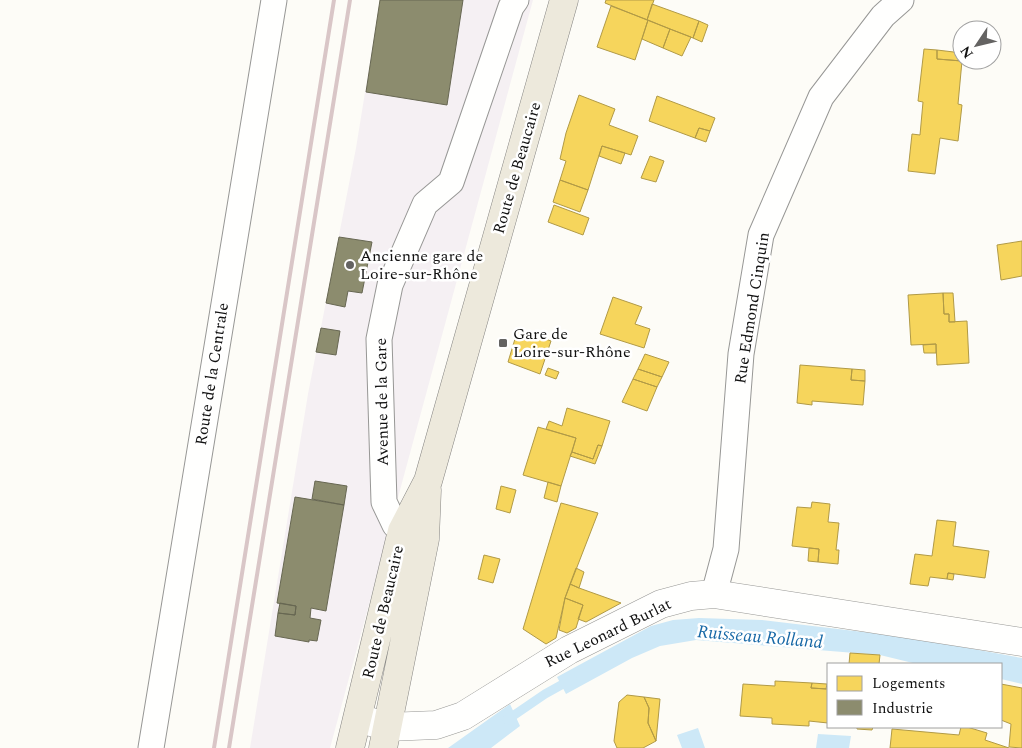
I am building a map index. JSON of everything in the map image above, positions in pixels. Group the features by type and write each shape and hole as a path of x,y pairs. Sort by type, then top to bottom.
{"main road":[{"name":"Route de Beaucaire","path":"350,748 402,531 428,481 564,0"},
{"name":"Route de Beaucaire","path":"386,737 425,539 428,481"}],"street":[{"name":"Route de la Centrale","path":"151,748 274,0"},
{"name":"Avenue de la Gare","path":"402,531 395,525 384,502 380,339 390,285 425,204 452,182 511,7 516,0"},
{"name":"Rue Edmond Cinquin","path":"714,594 726,549 741,354 761,235 821,97 883,16 901,0"},
{"name":"Rue Leonard Burlat","path":"358,718 386,737 436,725 463,716 569,650 661,604 691,596 714,594 1022,642"}],"shaded area":[{"path":"380,0 533,0 330,748 250,748 308,394 356,148"}],"water":[{"path":"699,618 762,620 914,638 1022,658 1022,684 1002,679 1002,663 913,663 880,655 696,640 660,646 632,658 566,694 557,677 651,626 673,620"},
{"path":"510,704 520,726 491,748 448,748"},
{"path":"698,728 705,748 682,748 677,735"},
{"path":"818,734 851,736 849,748 816,748"}],"building: Logements":[{"path":"606,0 654,0 647,20 605,3"},
{"path":"652,4 699,21 693,38 647,20"},
{"path":"611,6 648,20 635,60 597,47"},
{"path":"648,20 670,29 663,48 642,39"},
{"path":"699,21 708,25 702,42 693,38"},
{"path":"670,29 691,37 682,56 663,48"},
{"path":"924,49 937,50 937,59 952,60 952,70 961,70 958,104 962,105 958,141 940,138 935,174 908,171 912,134 920,135 923,102 918,101"},
{"path":"937,50 952,52 952,60 937,59"},
{"path":"579,95 615,109 609,125 638,136 631,155 602,146 588,190 560,180 566,161 560,159 566,133"},
{"path":"657,96 715,118 710,131 699,128 695,138 649,121"},
{"path":"699,128 710,131 706,142 695,138"},
{"path":"602,146 625,153 621,164 599,156"},
{"path":"650,156 664,161 656,182 641,178"},
{"path":"560,180 588,190 580,212 553,202"},
{"path":"554,205 589,218 583,235 548,222"},
{"path":"1022,241 1022,276 1001,280 997,245"},
{"path":"943,293 944,314 949,314 949,322 967,321 969,363 937,365 936,344 911,345 908,295"},
{"path":"943,293 953,293 955,322 949,322 949,314 944,314"},
{"path":"613,297 642,307 635,324 650,329 644,348 600,334"},
{"path":"518,329 551,341 540,374 508,362"},
{"path":"936,344 936,353 924,353 923,345"},
{"path":"645,354 669,362 662,377 638,369"},
{"path":"800,365 852,369 851,380 865,381 863,405 812,401 812,405 797,403"},
{"path":"548,368 559,372 556,379 545,375"},
{"path":"638,369 662,377 657,387 633,379"},
{"path":"852,369 865,370 865,381 851,380"},
{"path":"633,379 657,387 647,411 622,402"},
{"path":"567,408 610,421 602,446 598,445 593,459 572,452 576,438 546,429 549,421 562,426"},
{"path":"538,427 576,438 561,486 523,475"},
{"path":"598,445 602,446 595,464 570,456 572,452 593,459"},
{"path":"548,482 561,486 557,502 544,498"},
{"path":"501,486 516,490 510,513 496,509"},
{"path":"812,502 830,504 828,522 839,523 836,550 839,550 838,564 818,562 819,549 792,546 797,507 811,508"},
{"path":"561,503 598,513 565,598 556,638 546,644 523,629"},
{"path":"937,520 956,522 953,546 989,551 985,578 948,573 947,579 930,577 928,586 910,584 915,554 932,556"},
{"path":"809,548 819,549 818,562 808,561"},
{"path":"484,555 500,559 493,583 478,579"},
{"path":"576,568 584,572 579,588 570,584"},
{"path":"948,573 954,574 953,580 947,579"},
{"path":"570,584 621,603 586,622 578,619 583,605 565,598"},
{"path":"565,598 583,605 576,628 567,633 559,630"},
{"path":"850,653 880,655 879,663 849,663"},
{"path":"775,681 812,683 811,688 827,689 827,723 809,721 809,726 772,724 772,718 740,716 743,684 775,686"},
{"path":"812,683 827,684 826,689 811,688"},
{"path":"1002,684 1022,688 1022,748 1009,747 1011,724 1002,720"},
{"path":"627,695 644,697 649,708 648,723 656,741 643,748 617,748 614,741 619,702"},
{"path":"644,697 660,699 656,741 648,723 649,708"},
{"path":"857,728 873,728 872,730"},
{"path":"961,728 970,728 987,733 985,740 1009,748 890,748 892,729 959,735"}],"building: Industrie":[{"path":"380,0 463,0 447,105 366,92"},
{"name":"Ancienne gare de Loire-sur-Rhône","path":"339,237 372,242 362,293 348,291 345,307 326,303"},
{"path":"321,328 340,331 336,355 316,352"},
{"path":"315,481 347,486 344,505 312,499"},
{"path":"295,497 344,505 326,611 311,608 310,618 321,620 317,641 309,640 309,642 275,636 278,613 295,615 296,606 277,603"},
{"path":"280,603 296,606 295,615 278,613"}],"waterway":[{"name":"Ruisseau Rolland","path":"507,720 545,694 572,679"}],"railway":[{"path":"214,748 334,0"},
{"path":"229,748 350,0"}],"place":[{"name":"Ancienne gare de Loire-sur-Rhône","path":"350,265"},
{"name":"Gare de Loire-sur-Rhône","path":"503,343"}]}
